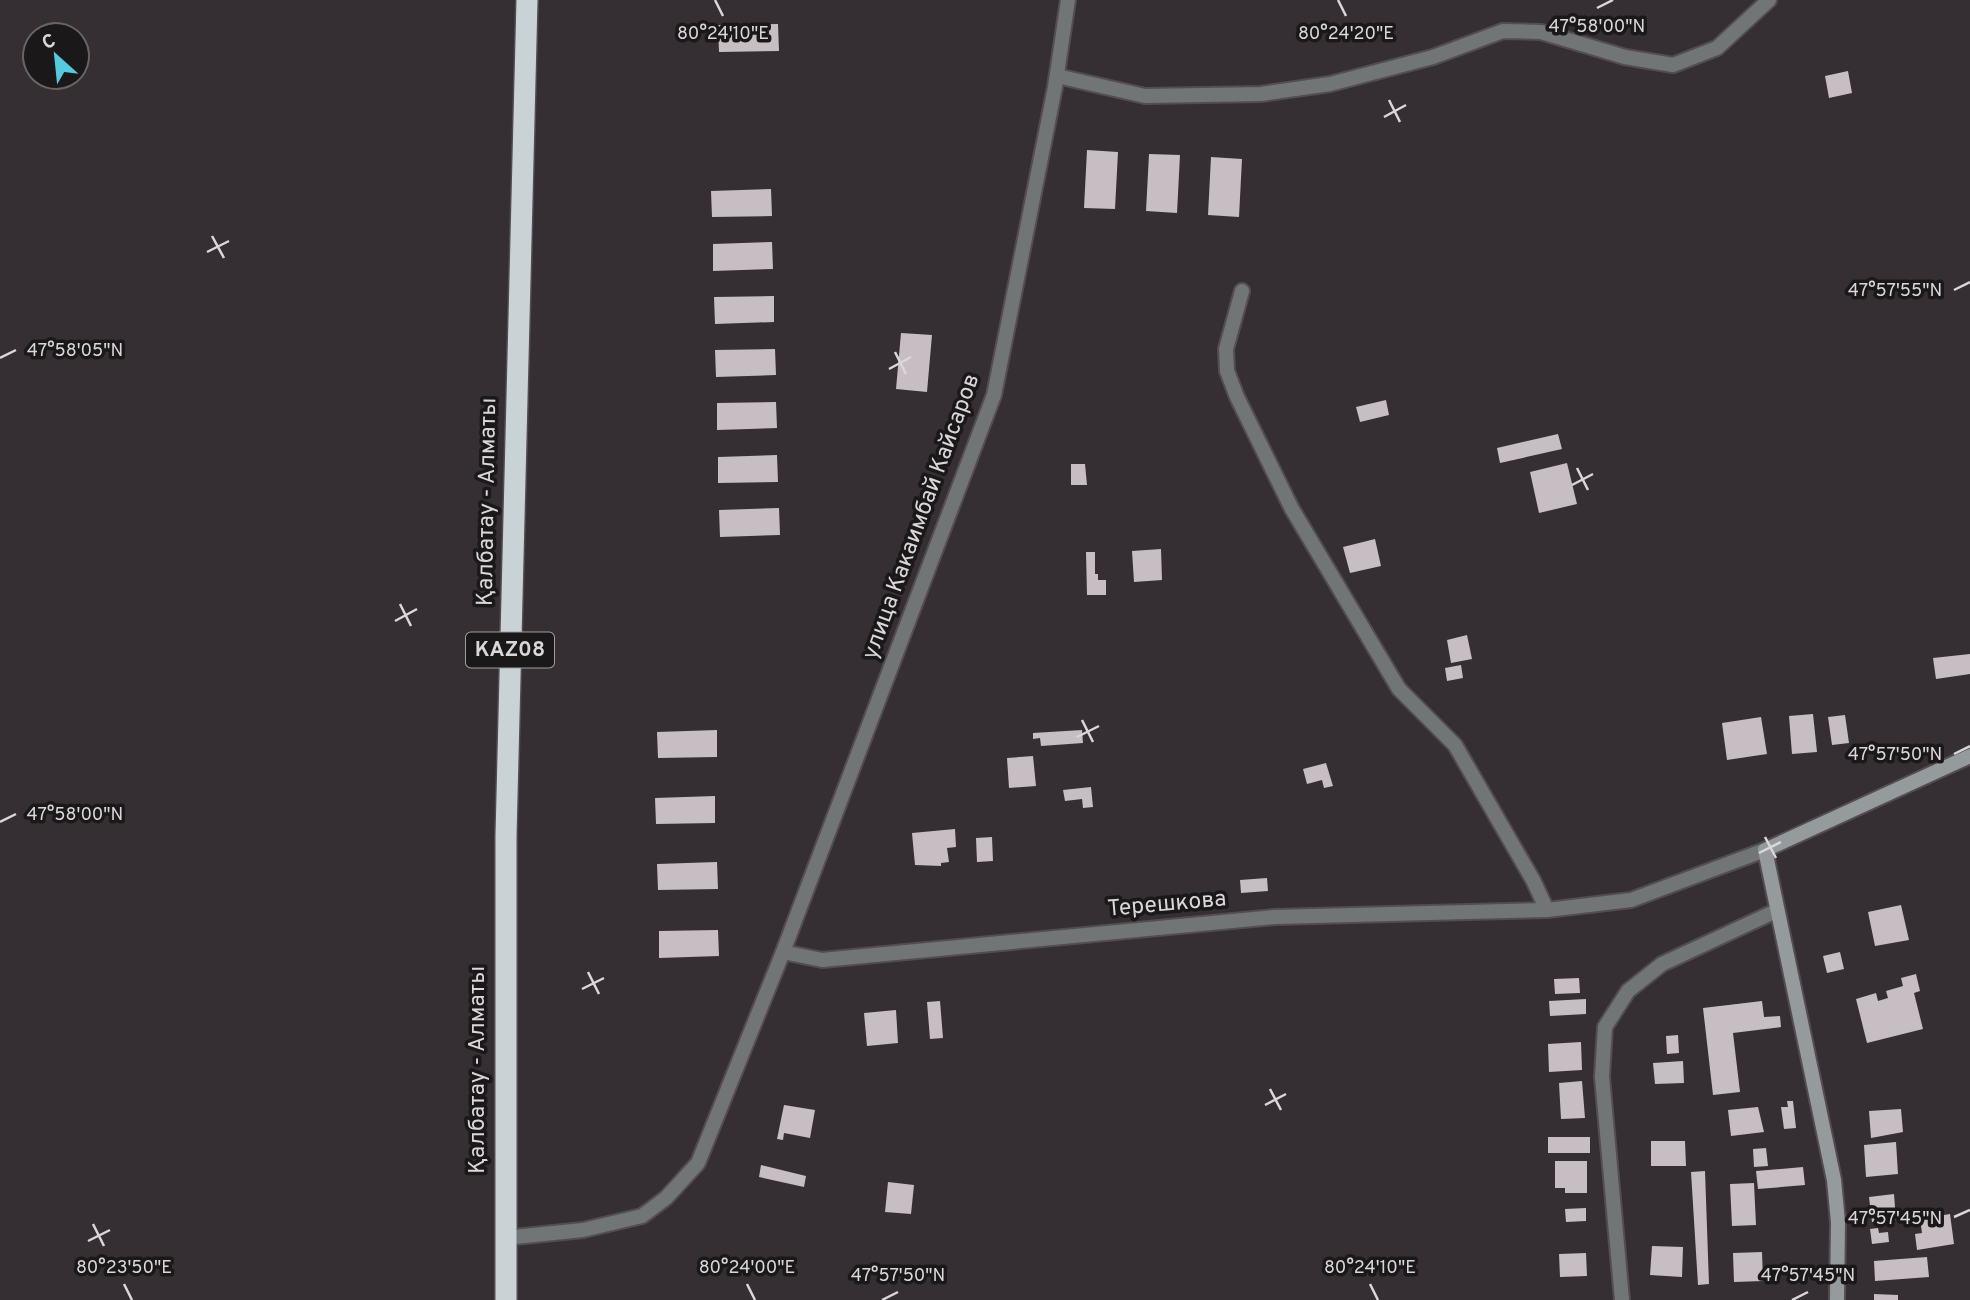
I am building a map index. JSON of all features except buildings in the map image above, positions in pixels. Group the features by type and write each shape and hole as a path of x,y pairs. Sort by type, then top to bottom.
{"highway":[{"name":"Қалбатау - Алматы","path":"506,1300 506,836 527,0"}],"street":[{"name":"улица Какаимбай Кайсаров","path":"783,952 994,396 1057,76 1068,0"},
{"path":"1057,76 1145,96 1261,94 1330,84 1433,57 1503,31 1541,32 1625,57 1672,65 1717,48 1769,0"},
{"path":"1242,290 1226,349 1227,371 1292,509 1399,689 1455,745 1533,880 1547,910"},
{"name":"Терешкова","path":"783,952 822,960 1274,917 1547,910 1631,900 1765,850 1970,756"},
{"path":"1765,850 1834,1180 1838,1222 1838,1300"},
{"path":"1622,1300 1602,1077 1605,1027 1628,991 1662,964 1776,911"},
{"path":"504,1238 615,1224 642,1216 666,1198 698,1163 783,952"}]}
